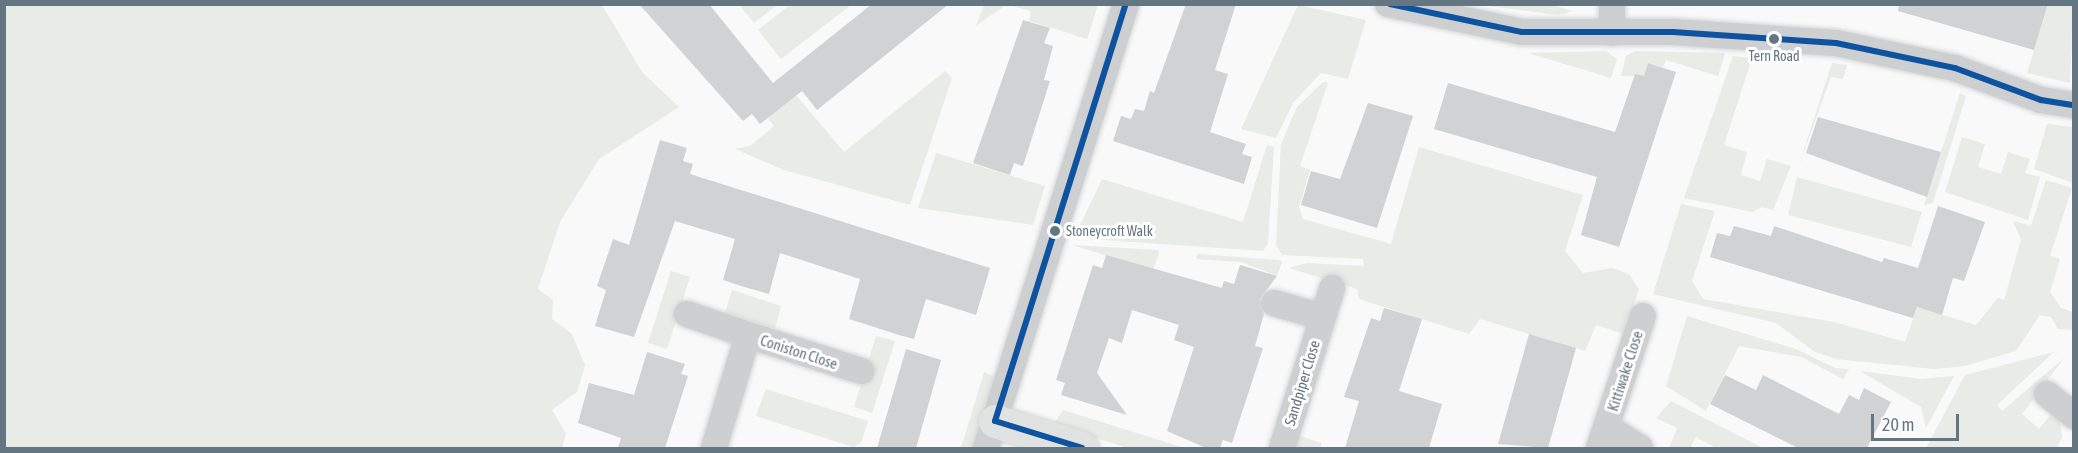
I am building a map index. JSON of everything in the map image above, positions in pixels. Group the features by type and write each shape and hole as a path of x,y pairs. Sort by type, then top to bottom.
{"street":[{"path":"1082,448 990,435 1126,4"},
{"path":"1388,4 1488,28 1612,33 1734,34 1845,45 1955,68 2041,100 2073,105"},
{"path":"1612,4 1612,33"},
{"name":"Sandpiper Close","path":"1281,448 1332,288"},
{"path":"1274,303 1322,317"},
{"path":"687,314 748,335"},
{"name":"Kittiwake Close","path":"1640,448 1603,438 1642,316"},
{"name":"Coniston Close","path":"714,448 748,335 861,371"},
{"path":"2047,394 2073,416"}],"shaded area":[{"path":"791,4 851,5 781,59 758,30"},
{"path":"4,5 602,5 642,72 679,107 599,159 560,222 538,289 553,300 552,319 572,334 585,365 577,392 552,410 566,434 562,448 5,448"},
{"path":"739,5 777,5 754,23"},
{"path":"984,5 1006,5 976,26"},
{"path":"1008,5 1098,5 1087,39 1029,21 1031,11"},
{"path":"1298,5 1366,20 1348,79 1321,73 1293,103 1276,138 1241,129"},
{"path":"1481,5 1553,5 1573,11 1558,15"},
{"path":"2048,5 2073,5 2070,83 2027,73"},
{"path":"1606,51 1617,59 1611,78 1528,53"},
{"path":"1635,51 1725,53 1718,76 1666,60 1663,67 1648,63 1644,76 1621,76 1626,56"},
{"path":"1733,56 1752,58 1724,145 1747,152 1741,175 1760,181 1767,159 1791,166 1773,210 1762,207 1753,212 1684,198"},
{"path":"1832,63 1847,65 1843,79 1831,77 1798,168"},
{"path":"945,71 952,78 910,205 784,170 735,149 750,146 774,126 768,118 796,95 844,152"},
{"path":"1323,82 1328,83 1300,166 1310,170 1299,207 1303,219 1391,244 1419,147 1583,195 1565,251 1583,273 1612,268 1629,274 1639,289 1624,334 1596,325 1585,351 1480,319 1469,334 1359,299 1357,289 1289,268 1307,263 1364,266 1363,259 1282,255 1276,245 1281,144 1297,107"},
{"path":"1960,93 1966,96 1933,203 1924,205"},
{"path":"2047,124 2073,127 2073,183 2034,169"},
{"path":"1962,137 1985,144 1978,167 2001,174 2008,152 2030,159 2025,173 2040,177 2028,220 1945,192"},
{"path":"1267,145 1274,147 1268,243 1263,251 1074,238 1102,179 1243,222"},
{"path":"936,153 1045,186 1033,225 918,208"},
{"path":"1797,177 1922,212 1911,247 1788,215"},
{"path":"2046,180 2072,188 2050,256 2060,259 2050,292 2061,308 2073,312 2073,330 2058,329 2051,317 2040,315 2016,351 1964,366 1934,369 1836,359 1815,352 1776,323 1653,294 1681,204 1715,211 1692,281 1703,299 1834,322 1905,342 1917,307 1976,325 1998,298 2004,300 2021,240 2013,221 2031,226"},
{"path":"1072,245 1158,250 1159,253 1153,270"},
{"path":"1198,254 1280,260 1282,262 1277,276 1241,262 1196,259"},
{"path":"671,271 690,277 667,349 648,343"},
{"path":"732,290 781,306 775,329 725,313"},
{"path":"1687,316 1796,349 1835,368 1849,369 1843,379 1801,357 1739,346 1706,411 1666,386"},
{"path":"876,336 895,341 872,413 854,407"},
{"path":"2054,352 1997,405 2002,411 2064,358 2022,414 2039,429 2052,413 2059,417 2062,437 2057,448 1926,448 1965,375"},
{"path":"1860,371 1921,379 1954,376 1926,428 1921,407"},
{"path":"984,372 995,377 972,448 961,448"},
{"path":"766,389 868,421 861,443 853,447 756,416"},
{"path":"1671,401 1763,448 1716,448 1696,437 1690,448 1669,448 1677,428 1656,418"},
{"path":"1063,410 1185,448 1128,448 1053,425"},
{"path":"1299,436 1322,443 1320,448 1295,448"}],"building":[{"path":"639,4 709,4 773,83 872,4 949,4 817,110 802,91 760,124 752,114 743,121"},
{"path":"1186,4 1236,4 1215,70 1228,74 1210,132 1246,144 1242,154 1252,157 1244,184 1113,141 1121,116 1131,119 1135,109 1144,111 1150,91 1154,93"},
{"path":"1899,4 2048,4 2034,50 1898,11"},
{"path":"1023,20 1050,28 1044,43 1053,46 1044,80 1050,81 1023,166 1014,163 1010,175 973,163"},
{"path":"1648,63 1676,72 1619,247 1581,235 1597,177 1434,129 1448,83 1615,132 1635,74 1644,76"},
{"path":"1368,103 1413,116 1377,228 1301,205 1311,171 1340,179"},
{"path":"1818,117 1941,152 1927,197 1806,153"},
{"path":"660,140 687,148 683,161 693,164 690,174 990,268 976,315 926,299 914,339 899,335 849,319 860,279 780,253 769,294 741,286 723,280 735,239 675,221 634,337 595,326 606,290 597,286 613,239 629,245"},
{"path":"1938,206 1985,222 1964,281 1953,278 1942,315 1917,307 1913,318 1710,257 1717,233 1730,236 1734,226 1771,236 1774,226 1882,262 1884,258 1918,268"},
{"path":"1106,255 1222,288 1224,281 1234,284 1240,265 1277,276 1260,299 1264,314 1255,346 1263,348 1232,443 1223,440 1220,448 1206,448 1167,431 1194,347 1174,340 1179,325 1132,310 1122,343 1109,338 1097,373 1127,415 1061,395 1065,383 1056,380 1093,265 1102,268"},
{"path":"1384,308 1422,319 1399,391 1442,404 1429,448 1345,448 1359,401 1344,397 1371,318 1380,321"},
{"path":"1529,334 1576,348 1548,448 1498,444"},
{"path":"906,349 941,360 916,448 877,448"},
{"path":"647,352 685,364 681,374 688,376 665,448 618,448 621,438 578,423 589,383 634,395"},
{"path":"1725,375 1756,390 1763,375 1839,414 1849,395 1859,400 1864,388 1891,402 1867,448 1798,448 1710,404"}],"transit line":[{"path":"995,421 1126,4"},
{"path":"1390,4 1522,32 1673,32 1836,43 1955,68 2041,100 2074,105"},
{"path":"995,421 1082,448"}],"place":[{"name":"Tern Road","path":"1774,39"},
{"name":"Stoneycroft Walk","path":"1055,231"}]}
